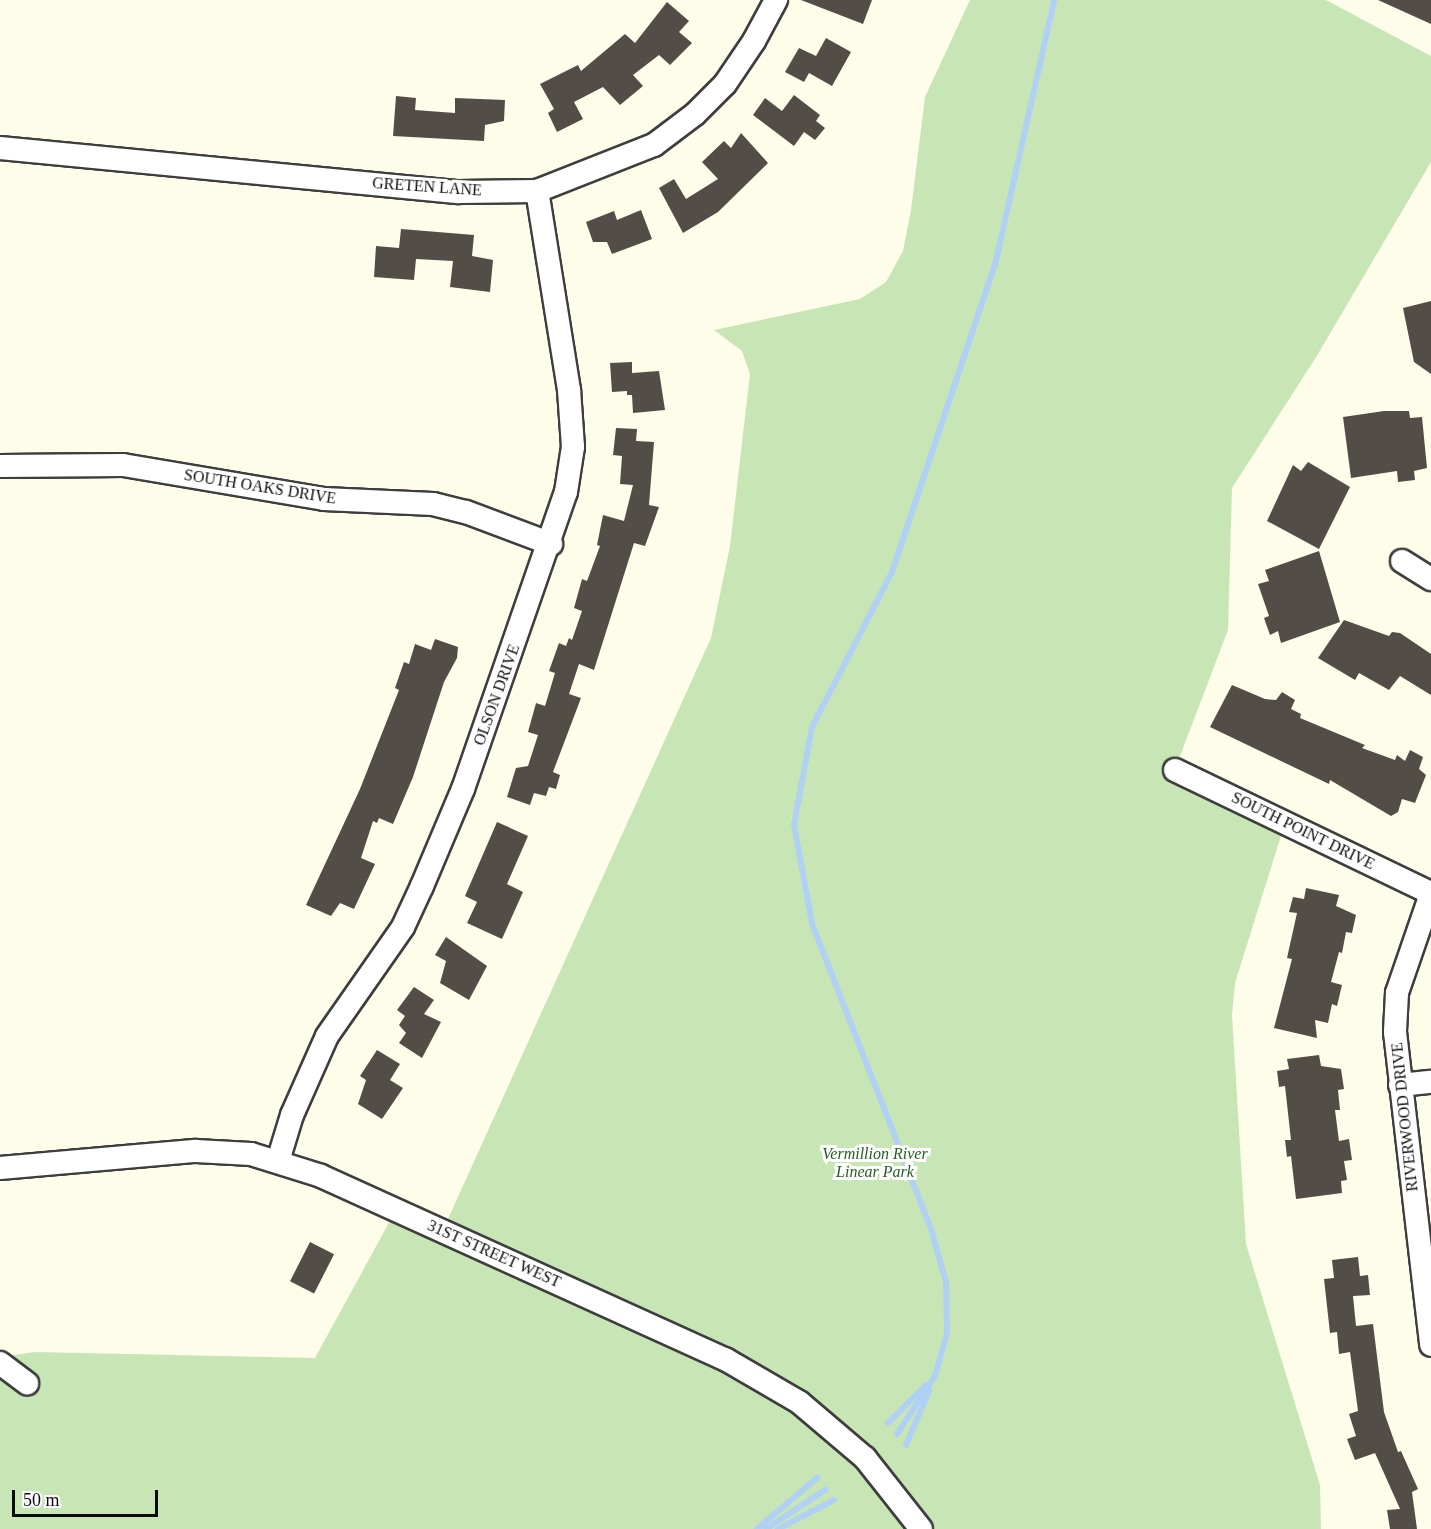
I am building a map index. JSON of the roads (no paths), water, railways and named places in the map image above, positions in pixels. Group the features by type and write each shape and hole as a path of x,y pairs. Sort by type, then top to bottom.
{"street":[{"name":"GRETEN LANE","path":"0,148 459,192 537,191 654,145 694,114 724,84 776,0"},
{"name":"OLSON DRIVE","path":"278,1161 292,1115 327,1036 403,927 422,886 463,789 551,544 566,492 573,447 569,390 537,191"},
{"name":"SOUTH OAKS DRIVE","path":"0,466 123,465 324,499 417,502 466,512 551,544"},
{"path":"1402,561 1431,579"},
{"name":"SOUTH POINT DRIVE","path":"1175,770 1431,893"},
{"name":"RIVERWOOD DRIVE","path":"1431,893 1398,993 1395,1032 1431,1345"},
{"path":"1401,1085 1431,1082"},
{"name":"31ST STREET WEST","path":"0,1168 196,1151 251,1154 278,1161 332,1181 734,1365 799,1402 865,1458 921,1529"},
{"path":"0,1363 27,1383"}],"waterway":[{"path":"897,1434 935,1376 947,1333 946,1282 931,1229 812,923 794,825 812,727 892,572 995,265 1054,0"},
{"path":"888,1423 926,1385"},
{"path":"906,1445 929,1391"},
{"path":"757,1529 817,1478"},
{"path":"766,1529 825,1490"},
{"path":"778,1529 834,1500"}],"park label":[{"name":"Vermillion River Linear Park","path":"875,1163"}]}
